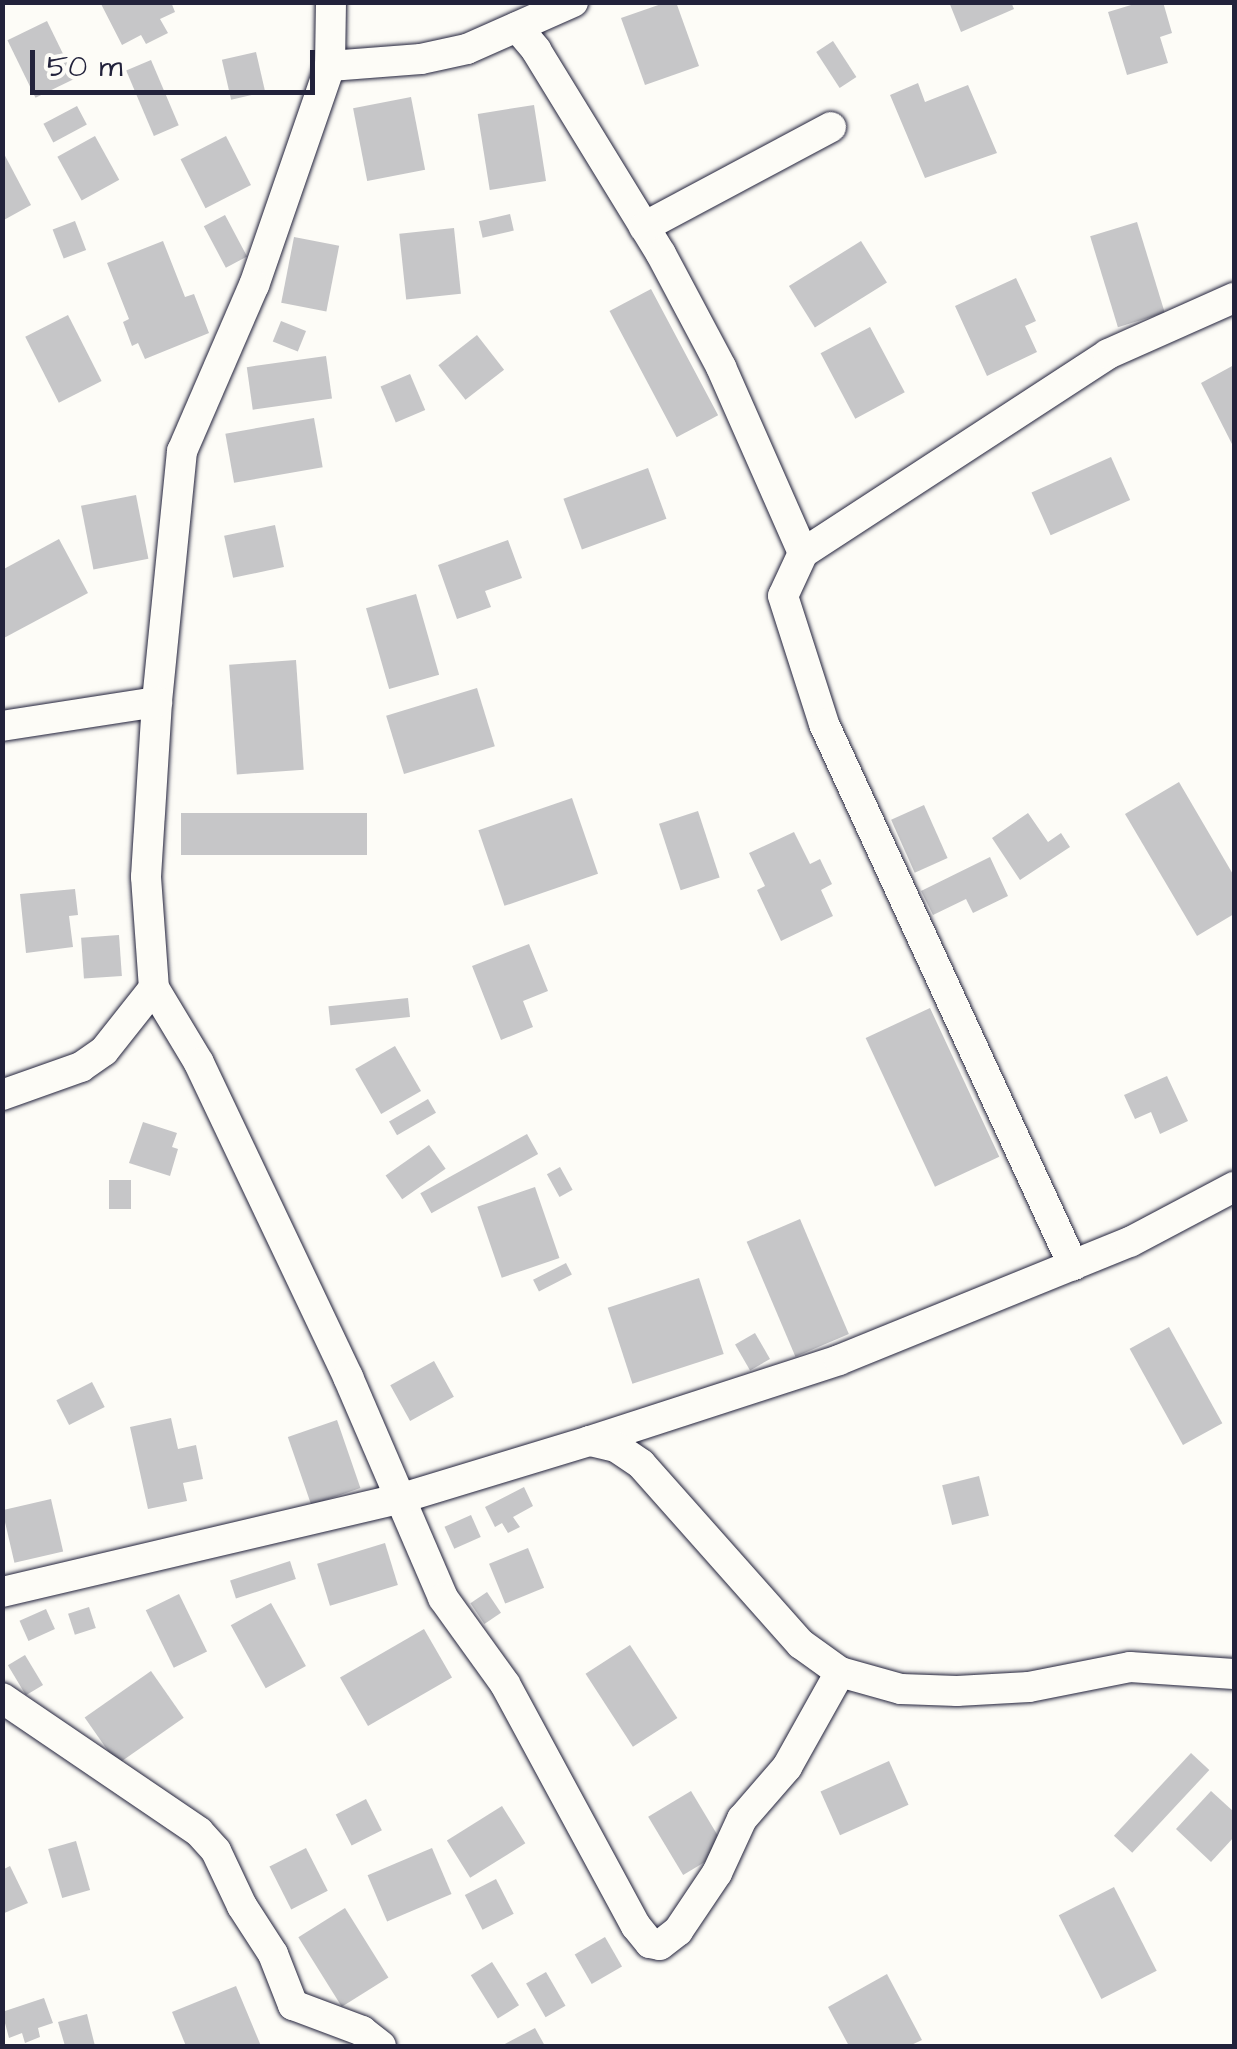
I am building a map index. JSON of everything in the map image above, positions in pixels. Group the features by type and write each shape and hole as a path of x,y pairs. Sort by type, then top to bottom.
{"street":[{"path":"331,2 330,66 254,285 182,452 157,702 146,877 154,988 199,1062 402,1498 443,1598 505,1684 636,1926 650,1943 660,1945 678,1931 717,1872 742,1819 787,1768 840,1672"},
{"path":"330,66 451,52 574,2"},
{"path":"517,28 536,50 644,226 721,367 803,553"},
{"path":"644,226 831,127"},
{"path":"1073,1265 824,724 782,596 803,553 1108,354 1234,298"},
{"path":"2,726 157,702"},
{"path":"2,1095 80,1067 104,1050 154,988"},
{"path":"2,1592 402,1498 840,1360 1130,1242 1234,1187"},
{"path":"590,1441 616,1448 641,1464 801,1644 840,1672 901,1689 957,1690 1029,1687 1130,1667 1234,1674"},
{"path":"2,1698 182,1817 216,1851 242,1906 274,1954 293,2005 362,2031 380,2046"}],"building":[{"path":"100,2 171,2 175,12 160,19 168,33 146,44 141,35 122,45"},
{"path":"676,2 699,66 645,85 621,18"},
{"path":"949,2 1011,2 1014,9 961,32"},
{"path":"1141,2 1163,2 1172,33 1160,37 1168,63 1127,75 1108,12"},
{"path":"47,21 75,79 36,98 7,40"},
{"path":"833,41 856,77 840,88 816,52"},
{"path":"256,52 265,92 231,100 222,60"},
{"path":"151,60 179,125 154,136 126,71"},
{"path":"918,83 925,102 968,85 997,153 925,178 890,95"},
{"path":"411,97 425,170 367,181 353,108"},
{"path":"534,105 546,181 490,190 478,114"},
{"path":"77,106 87,125 53,142 43,124"},
{"path":"95,136 119,180 82,201 57,157"},
{"path":"226,136 251,185 206,208 181,159"},
{"path":"2,150 31,205 2,221"},
{"path":"510,214 514,231 483,238 479,221"},
{"path":"225,215 247,256 226,268 204,226"},
{"path":"75,221 86,250 64,259 53,230"},
{"path":"1137,222 1165,313 1118,327 1090,236"},
{"path":"454,228 461,294 406,299 399,234"},
{"path":"294,237 339,246 326,312 281,303"},
{"path":"163,241 185,297 194,294 209,333 145,359 138,343 132,346 123,322 129,319 107,263"},
{"path":"861,241 887,283 815,328 789,286"},
{"path":"1016,278 1036,321 1025,326 1037,352 987,376 955,306"},
{"path":"651,289 718,415 677,437 610,311"},
{"path":"68,315 102,381 59,403 25,337"},
{"path":"281,321 306,331 298,352 273,341"},
{"path":"870,327 905,392 855,419 821,353"},
{"path":"477,335 504,370 465,400 438,365"},
{"path":"326,356 332,399 253,410 247,367"},
{"path":"1234,365 1234,448 1201,383"},
{"path":"410,374 425,410 396,422 381,387"},
{"path":"314,418 323,467 234,483 225,434"},
{"path":"1111,457 1130,500 1051,535 1032,492"},
{"path":"648,468 666,519 582,550 563,499"},
{"path":"136,495 148,559 93,569 81,506"},
{"path":"275,525 284,567 233,578 224,536"},
{"path":"59,539 88,593 2,639 2,570"},
{"path":"508,540 522,578 485,591 491,607 457,619 438,565"},
{"path":"416,594 439,675 389,689 366,608"},
{"path":"296,660 304,770 237,774 229,665"},
{"path":"477,688 495,746 404,774 386,716"},
{"path":"1179,782 1234,876 1234,914 1197,936 1125,814"},
{"path":"572,798 598,874 504,906 478,830"},
{"path":"924,805 948,858 915,873 891,820"},
{"path":"698,811 720,878 681,890 659,824"},
{"path":"181,813 367,813 367,855 181,855"},
{"path":"1028,813 1048,842 1061,833 1070,847 1020,880 992,838"},
{"path":"794,832 810,864 820,859 832,884 821,890 833,916 781,941 757,890 765,886 749,853"},
{"path":"990,857 1008,896 973,913 966,899 933,915 921,891"},
{"path":"75,889 78,915 69,916 73,947 26,953 20,894"},
{"path":"119,935 122,976 84,979 81,938"},
{"path":"529,944 548,991 523,1001 533,1027 501,1040 472,966"},
{"path":"408,998 410,1017 330,1025 328,1006"},
{"path":"930,1008 999,1157 935,1187 866,1038"},
{"path":"395,1046 421,1091 381,1114 355,1069"},
{"path":"1167,1076 1188,1121 1160,1134 1151,1112 1135,1119 1124,1095"},
{"path":"428,1099 436,1113 397,1135 389,1122"},
{"path":"143,1122 177,1133 172,1147 178,1149 170,1176 129,1163"},
{"path":"527,1134 538,1154 431,1213 420,1193"},
{"path":"429,1145 446,1169 402,1199 386,1175"},
{"path":"560,1167 573,1190 559,1197 547,1174"},
{"path":"109,1180 131,1180 131,1209 109,1209"},
{"path":"535,1187 559,1258 502,1278 477,1207"},
{"path":"800,1219 849,1334 795,1357 747,1242"},
{"path":"566,1263 572,1275 539,1291 533,1280"},
{"path":"699,1278 724,1354 632,1384 608,1308"},
{"path":"1169,1327 1222,1423 1183,1445 1130,1349"},
{"path":"755,1333 770,1359 750,1370 735,1344"},
{"path":"434,1361 454,1397 410,1421 390,1385"},
{"path":"92,1382 105,1407 69,1425 56,1400"},
{"path":"171,1418 178,1449 196,1445 203,1479 183,1483 187,1501 148,1509 130,1427"},
{"path":"337,1420 360,1488 311,1505 288,1437"},
{"path":"979,1476 989,1516 952,1525 942,1485"},
{"path":"524,1487 533,1506 513,1517 520,1527 508,1533 502,1523 495,1527 485,1507"},
{"path":"51,1499 63,1552 14,1563 2,1510"},
{"path":"471,1515 481,1537 454,1549 445,1527"},
{"path":"385,1543 398,1585 330,1606 317,1564"},
{"path":"528,1548 544,1588 505,1604 489,1564"},
{"path":"290,1561 296,1579 236,1599 230,1580"},
{"path":"487,1592 501,1613 484,1624 470,1603"},
{"path":"179,1594 207,1652 174,1668 146,1610"},
{"path":"271,1603 306,1666 266,1688 231,1625"},
{"path":"89,1607 96,1628 75,1635 68,1614"},
{"path":"46,1609 55,1629 28,1641 20,1621"},
{"path":"424,1629 452,1677 368,1726 340,1678"},
{"path":"630,1645 677,1718 633,1747 586,1674"},
{"path":"25,1655 43,1685 26,1695 8,1665"},
{"path":"151,1671 184,1718 117,1764 85,1717"},
{"path":"1191,1753 1209,1770 1132,1853 1114,1836"},
{"path":"889,1761 909,1805 840,1835 820,1792"},
{"path":"691,1791 726,1849 683,1875 648,1817"},
{"path":"1211,1791 1234,1812 1234,1837 1211,1862 1176,1829"},
{"path":"366,1799 382,1830 352,1846 336,1814"},
{"path":"502,1806 525,1843 470,1878 447,1840"},
{"path":"76,1841 90,1890 62,1898 48,1849"},
{"path":"306,1848 328,1891 291,1909 269,1867"},
{"path":"432,1848 452,1894 387,1921 368,1875"},
{"path":"10,1866 28,1903 2,1914 2,1870"},
{"path":"496,1879 514,1914 483,1930 465,1895"},
{"path":"1114,1887 1157,1971 1101,1999 1059,1915"},
{"path":"345,1908 388,1978 342,2007 298,1937"},
{"path":"605,1937 622,1966 592,1984 575,1954"},
{"path":"492,1962 519,2005 498,2018 471,1975"},
{"path":"546,1972 566,2006 546,2017 526,1984"},
{"path":"887,1974 922,2040 909,2046 849,2046 828,2007"},
{"path":"236,1986 261,2046 186,2046 172,2012"},
{"path":"44,1998 53,2023 38,2028 40,2037 25,2043 22,2033 9,2038 2,2012"},
{"path":"87,2014 95,2046 65,2046 58,2022"},
{"path":"535,2028 545,2046 501,2046"}]}
